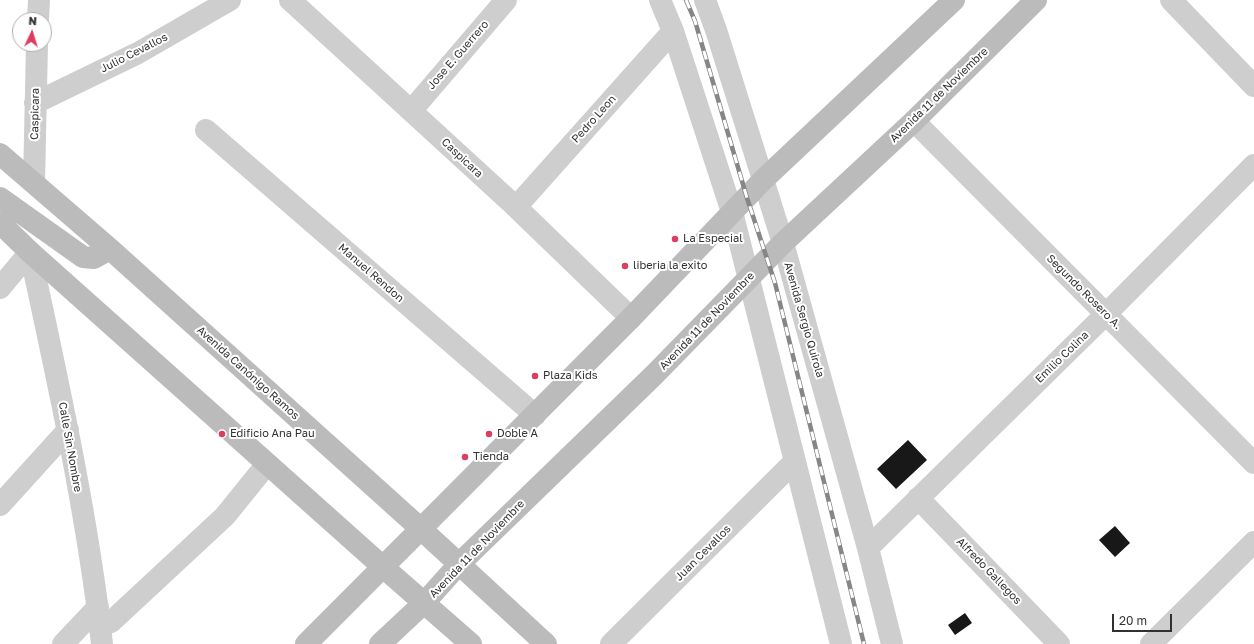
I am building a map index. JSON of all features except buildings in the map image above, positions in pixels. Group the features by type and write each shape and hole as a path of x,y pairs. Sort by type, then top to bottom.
{"main road":[{"path":"306,644 631,318 763,180 954,0"},
{"name":"Avenida 11 de Noviembre","path":"380,644 425,602 459,564 654,375 783,243 914,121 1036,0"},
{"name":"Avenida Canónigo Ramos","path":"0,154 110,249 421,529 546,644"},
{"path":"0,198 83,257 94,258 110,249"},
{"path":"0,223 30,252 267,464 471,644"}],"street":[{"path":"38,12 39,0"},
{"name":"Julio Cevallos","path":"35,103 138,53 230,0"},
{"name":"Caspicara","path":"290,0 516,207 631,318"},
{"name":"Jose E. Guerrero","path":"411,111 506,0"},
{"path":"660,0 673,31 732,212 841,644"},
{"name":"Avenida Sergio Quirola","path":"705,0 716,30 783,243 868,548 892,644"},
{"path":"1171,0 1254,86"},
{"name":"Pedro Leon","path":"516,207 673,31"},
{"name":"Caspicara","path":"34,183 37,52"},
{"name":"Segundo Rosero A.","path":"914,121 1254,463"},
{"name":"Manuel Rendon","path":"206,130 535,415"},
{"name":"Emilio Colina","path":"868,548 1106,314 1254,165"},
{"path":"0,288 30,252"},
{"name":"Calle Sin Nombre","path":"30,252 68,430 100,625"},
{"path":"0,506 68,430"},
{"name":"Juan Cevallos","path":"611,644 794,462"},
{"path":"63,644 100,625 111,622 225,516 267,464"},
{"name":"Alfredo Gallegos","path":"918,498 1059,644"},
{"path":"1151,644 1254,542"}],"railway":[{"path":"686,0 695,21 747,198 775,283 864,644"}],"place":[{"name":"La Especial","path":"675,239"},
{"name":"liberia la exito","path":"625,266"},
{"name":"Plaza Kids","path":"535,376"},
{"name":"Edificio Ana Pau","path":"222,434"},
{"name":"Doble A","path":"489,434"},
{"name":"Tienda","path":"465,457"}]}
